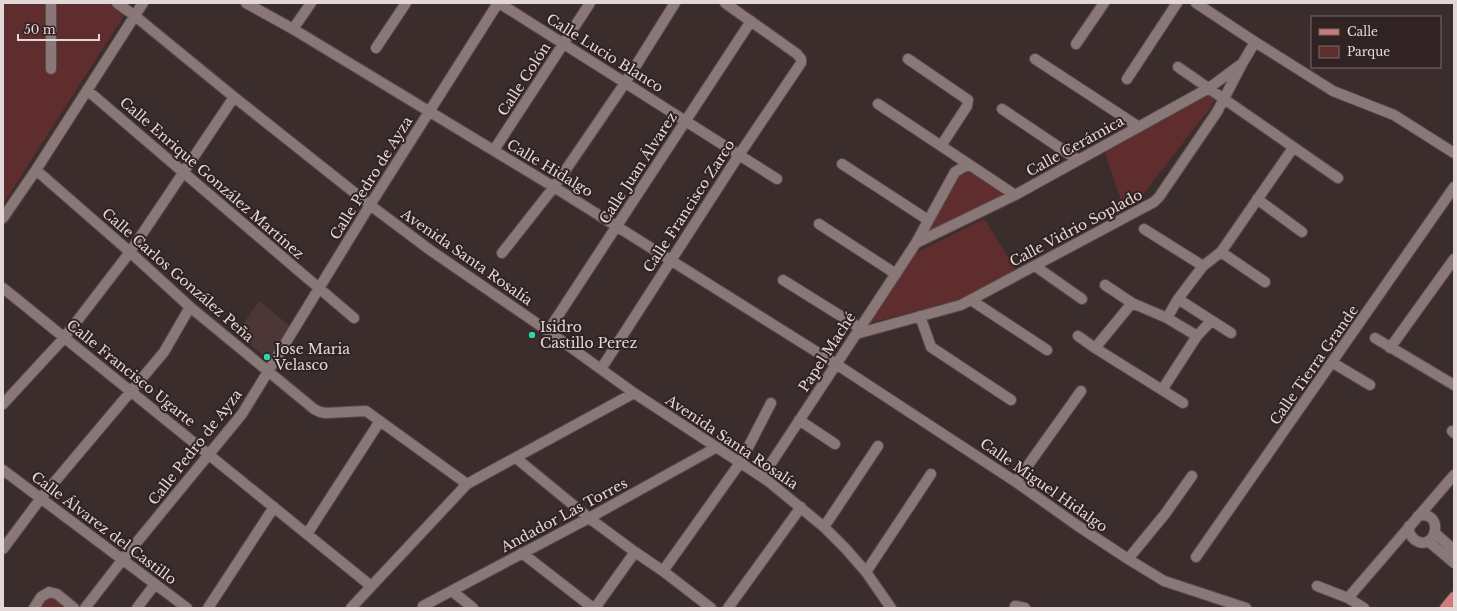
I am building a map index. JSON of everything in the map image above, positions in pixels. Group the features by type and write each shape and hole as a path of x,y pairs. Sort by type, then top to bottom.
{"main road":[{"path":"1445,608 1454,597"}],"street":[{"path":"51,3 51,69"},
{"name":"Avenida Santa Rosalía","path":"117,3 370,205 430,250 548,331 634,393 762,477 801,507 824,527 866,572 891,608"},
{"path":"3,218 36,170 143,3"},
{"name":"Calle Hidalgo","path":"246,3 293,29 428,112 494,150 836,364"},
{"path":"293,29 311,3"},
{"path":"376,48 406,3"},
{"name":"Calle Lucio Blanco","path":"499,3 778,179"},
{"name":"Calle Pedro de Ayza","path":"85,608 123,559 242,414 428,112 499,3"},
{"name":"Calle Colón","path":"494,150 590,3"},
{"path":"502,253 554,187 625,83 675,3"},
{"path":"725,3 751,21"},
{"path":"1076,44 1104,3"},
{"path":"1127,79 1177,3"},
{"path":"1196,3 1333,91 1394,115 1454,153"},
{"name":"Calle Francisco Zarco","path":"601,369 739,155 799,66 801,59 797,54 751,21"},
{"name":"Calle Juan Álvarez","path":"548,331 751,21"},
{"name":"Calle Vidrio Soplado","path":"858,331 961,305 1154,202 1159,197 1224,99 1255,42"},
{"path":"908,59 968,100 967,106 941,146"},
{"path":"1035,59 1139,127"},
{"name":"Calle Cerámica","path":"916,243 1015,195 1139,127 1209,88 1242,64"},
{"path":"1178,67 1338,178"},
{"name":"Calle Enrique González Martínez","path":"87,90 354,318"},
{"path":"3,404 64,338 130,252 234,97"},
{"path":"878,104 1015,195"},
{"path":"1002,109 1078,160"},
{"path":"1167,318 1178,299 1203,266 1221,252 1293,148"},
{"path":"842,164 928,220"},
{"name":"Papel Maché","path":"762,477 916,243 955,172 967,164"},
{"name":"Calle Carlos González Peña","path":"36,170 130,252 190,307 268,372 320,412 366,411 467,484"},
{"name":"Calle Tierra Grande","path":"1196,557 1333,363 1454,187"},
{"path":"1257,199 1302,232"},
{"path":"819,224 896,274"},
{"path":"1144,229 1203,266"},
{"path":"1221,252 1265,282"},
{"path":"1390,348 1454,258"},
{"path":"1035,266 1082,299"},
{"path":"783,280 858,331"},
{"path":"1105,285 1132,303 1167,318 1197,336"},
{"name":"Calle Francisco Ugarte","path":"3,288 371,586"},
{"path":"1178,299 1231,333"},
{"path":"970,300 1047,350"},
{"path":"1095,348 1132,303"},
{"path":"3,549 41,498 164,352 190,307"},
{"path":"920,316 931,347 1011,400"},
{"path":"1162,390 1197,336 1211,321"},
{"path":"1078,336 1183,403"},
{"path":"1375,338 1390,348 1453,382"},
{"path":"1333,363 1370,385"},
{"name":"Calle Miguel Hidalgo","path":"836,364 1016,482 1128,560 1164,581 1246,608"},
{"path":"1016,482 1081,391"},
{"path":"351,608 467,484 634,393"},
{"path":"663,571 740,463 771,403"},
{"path":"799,420 835,444"},
{"path":"307,534 380,421"},
{"path":"824,527 878,446"},
{"name":"Andador Las Torres","path":"423,606 717,448"},
{"path":"516,458 589,518 663,571 711,608"},
{"name":"Calle Álvarez del Castillo","path":"3,470 187,608"},
{"path":"866,572 931,474"},
{"path":"1348,598 1454,475"},
{"path":"1128,560 1165,514 1192,476"},
{"path":"208,608 274,507"},
{"path":"728,608 801,507"},
{"path":"1409,526 1409,532 1412,537 1421,542 1428,541 1435,533 1435,525 1432,519 1427,516 1418,516"},
{"path":"1435,533 1454,550"},
{"path":"1428,541 1454,563"},
{"path":"522,553 594,608 635,552"},
{"path":"137,608 155,584"},
{"path":"1317,586 1348,598 1364,608"},
{"path":"452,591 473,608"},
{"path":"34,608 41,597 49,592 57,594 74,608"}],"shaded area":[{"path":"259,301 290,326 268,360 237,333"}],"green space":[{"path":"3,3 110,3 125,14 3,204"},
{"path":"1205,93 1214,98 1210,108 1141,197 1123,207 1104,150"},
{"path":"968,166 1005,193 922,235 956,173"},
{"path":"984,219 1017,271 963,299 869,323 912,255"},
{"path":"49,595 67,608 39,608"}],"place":[{"name":"Isidro Castillo Perez","path":"532,335"},
{"name":"Jose Maria Velasco","path":"267,357"}]}
